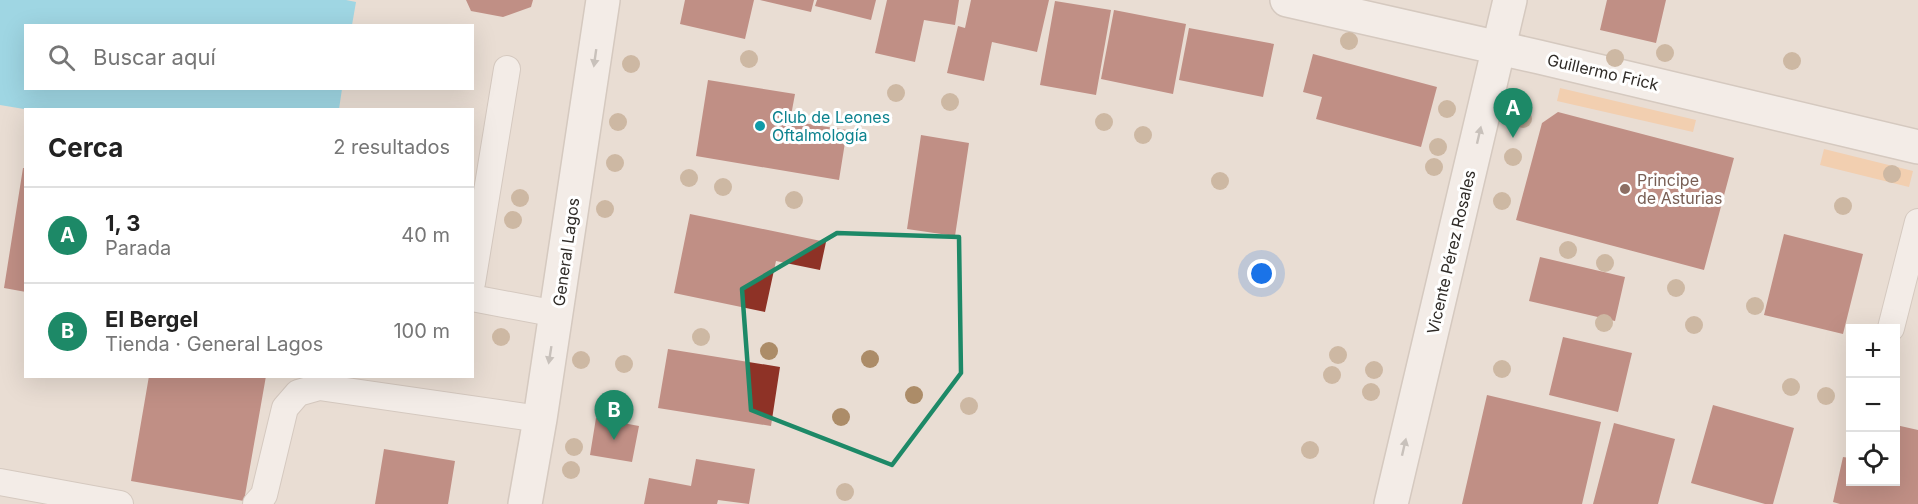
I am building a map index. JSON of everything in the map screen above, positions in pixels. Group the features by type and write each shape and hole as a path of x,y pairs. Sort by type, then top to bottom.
{"main road":[{"name":"General Lagos","path":"525,504 540,419 603,0"},
{"name":"Guillermo Frick","path":"1287,0 1918,147"},
{"name":"Vicente Pérez Rosales","path":"1391,504 1510,0"}],"lane":[{"path":"474,271 507,69"},
{"path":"1892,324 1918,222"},
{"path":"474,298 556,314"},
{"path":"255,504 264,495 285,408 298,393 320,387 540,419"},
{"path":"0,482 120,504"}],"highlighted area":[{"path":"837,233 959,237 961,373 892,465 751,410 742,289"}],"shaded area":[{"path":"1560,88 1696,120 1693,132 1557,101"},
{"path":"1824,149 1913,171 1909,187 1820,165"}],"water":[{"path":"0,0 346,0 356,2 352,24 24,24 24,90 342,90 339,108 24,109 0,105"}],"building":[{"path":"466,0 533,0 531,7 503,17 471,11"},
{"path":"685,0 754,0 745,39 680,24"},
{"path":"760,0 814,0 811,12"},
{"path":"817,0 876,0 871,20 815,6"},
{"path":"887,0 959,0 955,25 924,20 915,62 875,53"},
{"path":"971,0 1049,0 1037,52 992,42 984,81 947,73 958,26 965,28"},
{"path":"1607,0 1666,0 1656,43 1600,30"},
{"path":"1055,1 1111,10 1096,95 1040,85"},
{"path":"1114,10 1186,24 1173,94 1101,79"},
{"path":"1189,28 1274,44 1263,97 1179,80"},
{"path":"1313,54 1437,87 1421,147 1316,119 1322,97 1303,92"},
{"name":"Club de Leones Oftalmología","path":"708,80 795,94 790,121 847,130 839,180 696,156"},
{"name":"Principe de Asturias","path":"1558,112 1734,158 1704,270 1516,220 1542,123"},
{"path":"921,135 969,143 955,236 907,229"},
{"path":"23,168 24,168 24,292 4,288"},
{"path":"690,214 826,242 820,270 776,261 765,312 674,293"},
{"path":"1784,234 1863,254 1843,334 1764,315"},
{"path":"1540,257 1625,277 1615,321 1529,301"},
{"path":"1563,337 1632,353 1618,412 1549,395"},
{"path":"668,349 780,367 771,426 658,408"},
{"path":"149,378 266,378 244,501 131,481"},
{"path":"1487,395 1601,422 1582,504 1462,504"},
{"path":"1713,405 1794,428 1773,504 1765,504 1691,483"},
{"path":"596,418 639,426 632,462 590,455"},
{"path":"1614,423 1675,439 1658,504 1593,504"},
{"path":"1900,426 1918,430 1918,504 1840,504 1833,502 1843,457 1846,457 1846,486 1900,486"},
{"path":"384,449 455,461 448,504 375,504"},
{"path":"696,459 755,469 749,504 718,500 717,504 644,504 649,478 691,486"}],"place":[{"name":"Club de Leones Oftalmología","path":"760,126"},
{"name":"1, 3","path":"1513,138"},
{"name":"Principe de Asturias","path":"1625,189"},
{"name":"El Bergel","path":"614,440"}]}
